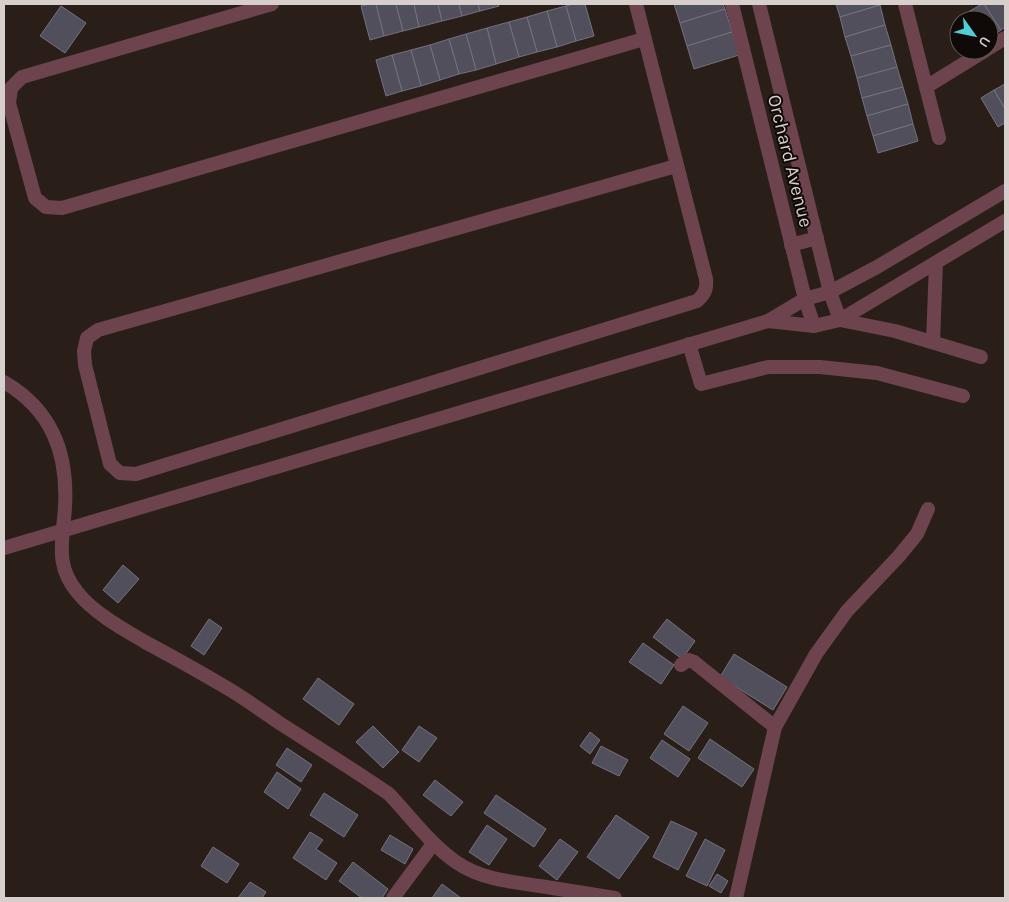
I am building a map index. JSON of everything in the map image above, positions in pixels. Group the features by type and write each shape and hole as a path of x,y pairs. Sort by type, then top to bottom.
{"street":[{"path":"272,4 22,77 11,88 9,103 36,198 46,207 62,208 644,39"},
{"path":"636,4 706,279 706,292 697,301 136,474 120,473 110,464 85,364 84,351 87,338 98,330 676,166"},
{"name":"Orchard Avenue","path":"732,4 805,299 814,326"},
{"name":"Orchard Avenue","path":"759,4 830,292 840,320"},
{"path":"905,4 938,138"},
{"path":"926,87 970,60"},
{"path":"4,548 768,321 805,299 830,292 877,267 1005,191"},
{"path":"768,321 814,326 840,320 1005,221"},
{"path":"792,245 817,238"},
{"path":"933,342 936,263"},
{"path":"840,320 895,331 981,357"},
{"path":"690,344 701,384 768,367 820,367 877,373 963,396"},
{"path":"4,382 39,410 52,430 65,476 65,507 62,531 64,570 79,595 113,624 229,689 382,789 409,814 433,844 457,863 479,874 506,881 616,898"},
{"path":"736,898 775,727 816,654 847,611 917,534 928,509"},
{"path":"682,665 688,660 694,662 775,727"},
{"path":"393,898 433,844"}],"building":[{"path":"376,4 384,36 370,40 361,6"},
{"path":"376,4 396,4 403,31 384,36"},
{"path":"396,4 414,4 419,27 403,31"},
{"path":"414,4 438,4 442,21 419,27"},
{"path":"438,4 459,4 462,16 442,21"},
{"path":"459,4 478,4 480,11 462,16"},
{"path":"478,4 498,4 499,6 480,11"},
{"path":"585,4 594,36 576,41 566,6"},
{"path":"674,4 723,4 725,9 680,23"},
{"path":"836,4 880,4 880,5 840,17"},
{"path":"984,4 988,10 972,10"},
{"path":"984,4 1004,4 1005,27 1001,30 999,27 999,10 988,10"},
{"path":"880,5 885,25 845,37 840,17"},
{"path":"61,6 86,23 65,53 40,36"},
{"path":"566,6 576,41 557,47 547,11"},
{"path":"725,9 732,32 687,46 680,23"},
{"path":"547,11 557,47 537,52 527,17"},
{"path":"527,17 537,52 519,57 509,22"},
{"path":"509,22 519,57 496,64 487,28"},
{"path":"885,25 891,45 851,56 845,37"},
{"path":"487,28 496,64 476,70 466,34"},
{"path":"732,32 739,55 694,69 687,46"},
{"path":"466,34 476,70 459,74 449,39"},
{"path":"449,39 459,74 440,80 430,45"},
{"path":"430,45 440,80 421,86 411,50"},
{"path":"891,45 897,67 857,78 851,56"},
{"path":"411,50 421,86 402,91 392,55"},
{"path":"392,55 402,91 386,96 376,60"},
{"path":"897,67 903,87 862,98 857,78"},
{"path":"1005,84 1005,109 994,90"},
{"path":"903,87 908,104 867,116 862,98"},
{"path":"994,90 1005,109 1005,123 998,127 981,98"},
{"path":"908,104 913,124 873,136 867,116"},
{"path":"913,124 918,141 878,153 873,136"},
{"path":"123,565 139,579 118,603 103,590"},
{"path":"209,619 222,628 204,655 191,646"},
{"path":"667,619 695,641 682,659 653,637"},
{"path":"643,643 674,665 661,684 629,662"},
{"path":"734,654 787,687 773,710 720,677"},
{"path":"318,678 354,704 339,725 303,699"},
{"path":"683,706 708,723 689,751 664,734"},
{"path":"373,726 399,752 383,768 356,742"},
{"path":"419,726 437,738 419,762 402,750"},
{"path":"590,732 600,740 590,754 580,746"},
{"path":"710,739 754,769 742,787 698,758"},
{"path":"662,740 690,759 678,777 650,758"},
{"path":"601,746 628,760 619,776 592,763"},
{"path":"287,748 312,765 301,782 276,765"},
{"path":"277,772 301,789 288,809 264,792"},
{"path":"435,780 463,802 451,816 423,795"},
{"path":"324,793 358,815 344,837 310,815"},
{"path":"496,795 546,829 534,847 484,813"},
{"path":"616,815 649,837 619,879 587,857"},
{"path":"671,821 697,833 678,870 653,857"},
{"path":"487,825 507,839 489,865 469,852"},
{"path":"310,832 323,840 316,849 337,863 326,880 293,858"},
{"path":"390,835 413,849 405,864 381,850"},
{"path":"560,839 578,852 557,880 539,866"},
{"path":"705,839 725,850 707,886 686,876"},
{"path":"213,847 239,864 227,883 201,866"},
{"path":"353,862 388,889 382,898 362,898 339,881"},
{"path":"717,874 728,881 721,893 709,886"},
{"path":"250,882 266,892 262,898 238,898"},
{"path":"442,884 461,898 432,898"}]}
